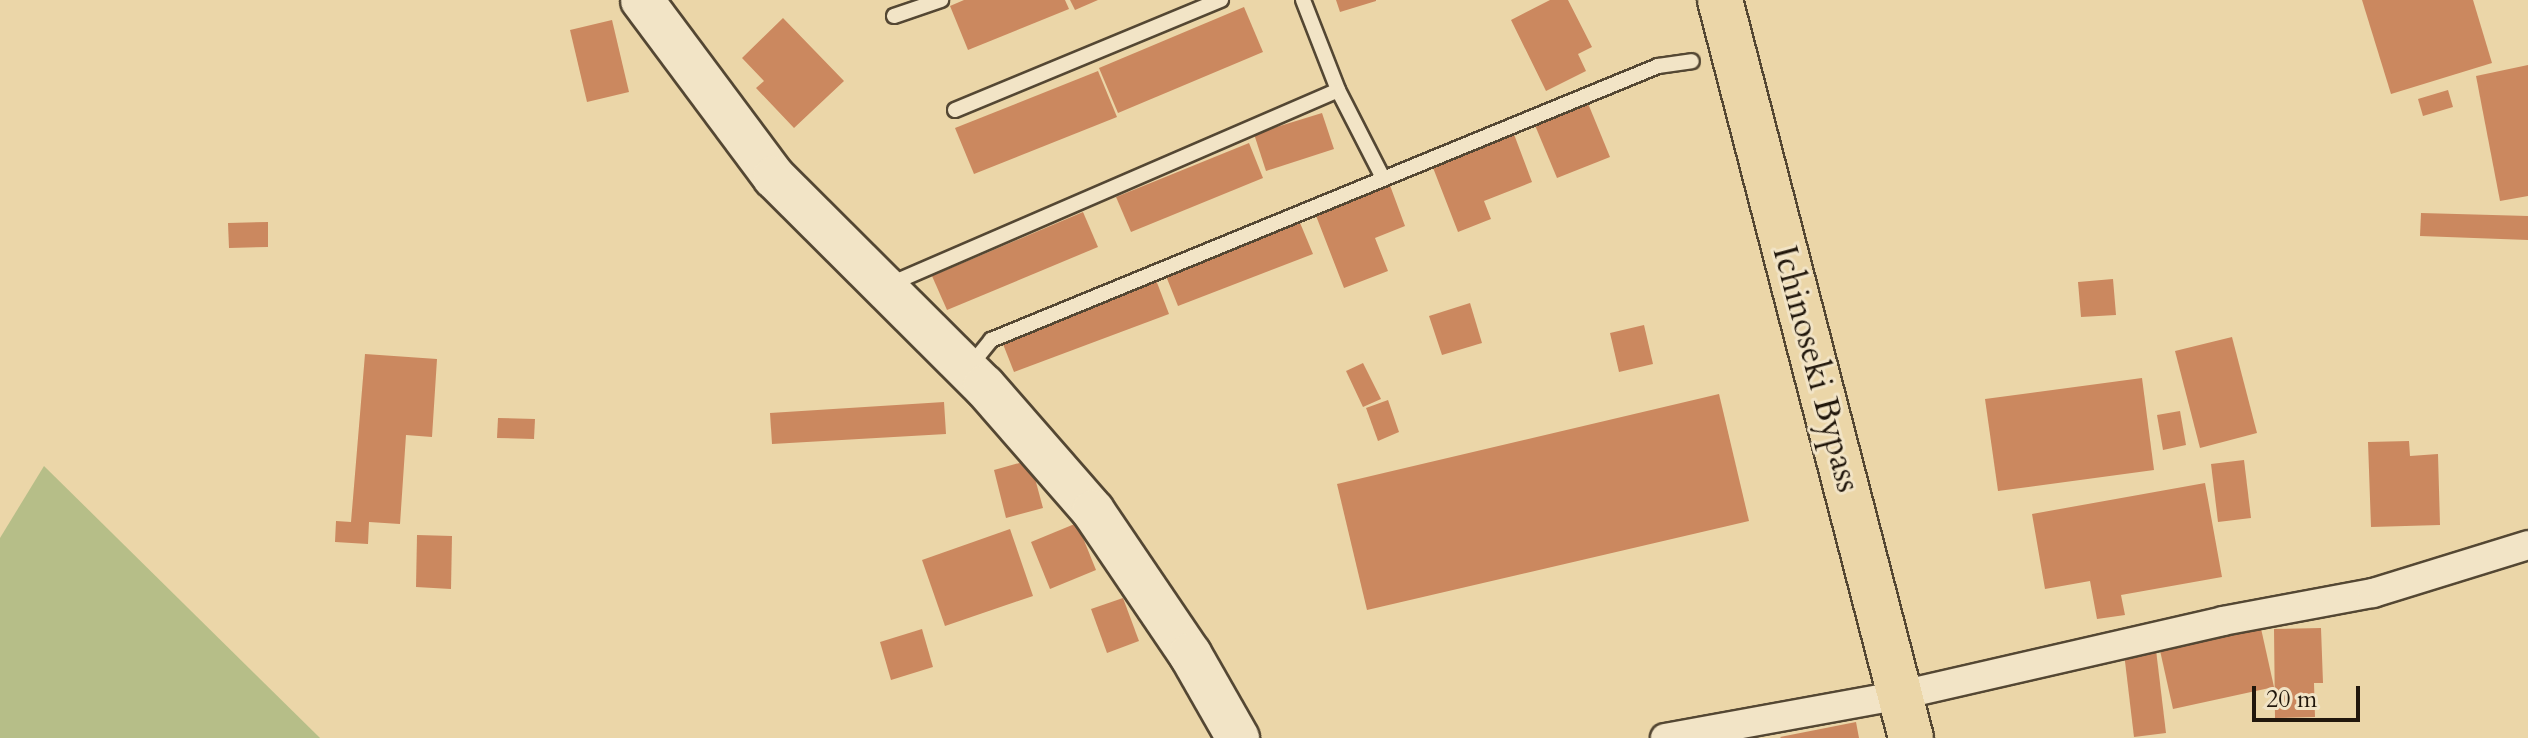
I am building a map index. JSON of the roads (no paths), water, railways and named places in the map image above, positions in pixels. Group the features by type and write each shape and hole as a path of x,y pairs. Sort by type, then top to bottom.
{"highway":[{"name":"Ichinoseki Bypass","path":"1720,0 1911,738"}],"street":[{"path":"642,0 774,177 984,386 1093,511 1190,654 1238,738"},
{"path":"1665,738 1901,695 2207,624 2373,593 2528,545"}],"lane":[{"path":"894,16 941,0"},
{"path":"955,110 1221,0"},
{"path":"1303,0 1338,90 1383,178"},
{"path":"975,360 991,340 1658,66 1692,61"},
{"path":"884,287 1338,90"}]}
